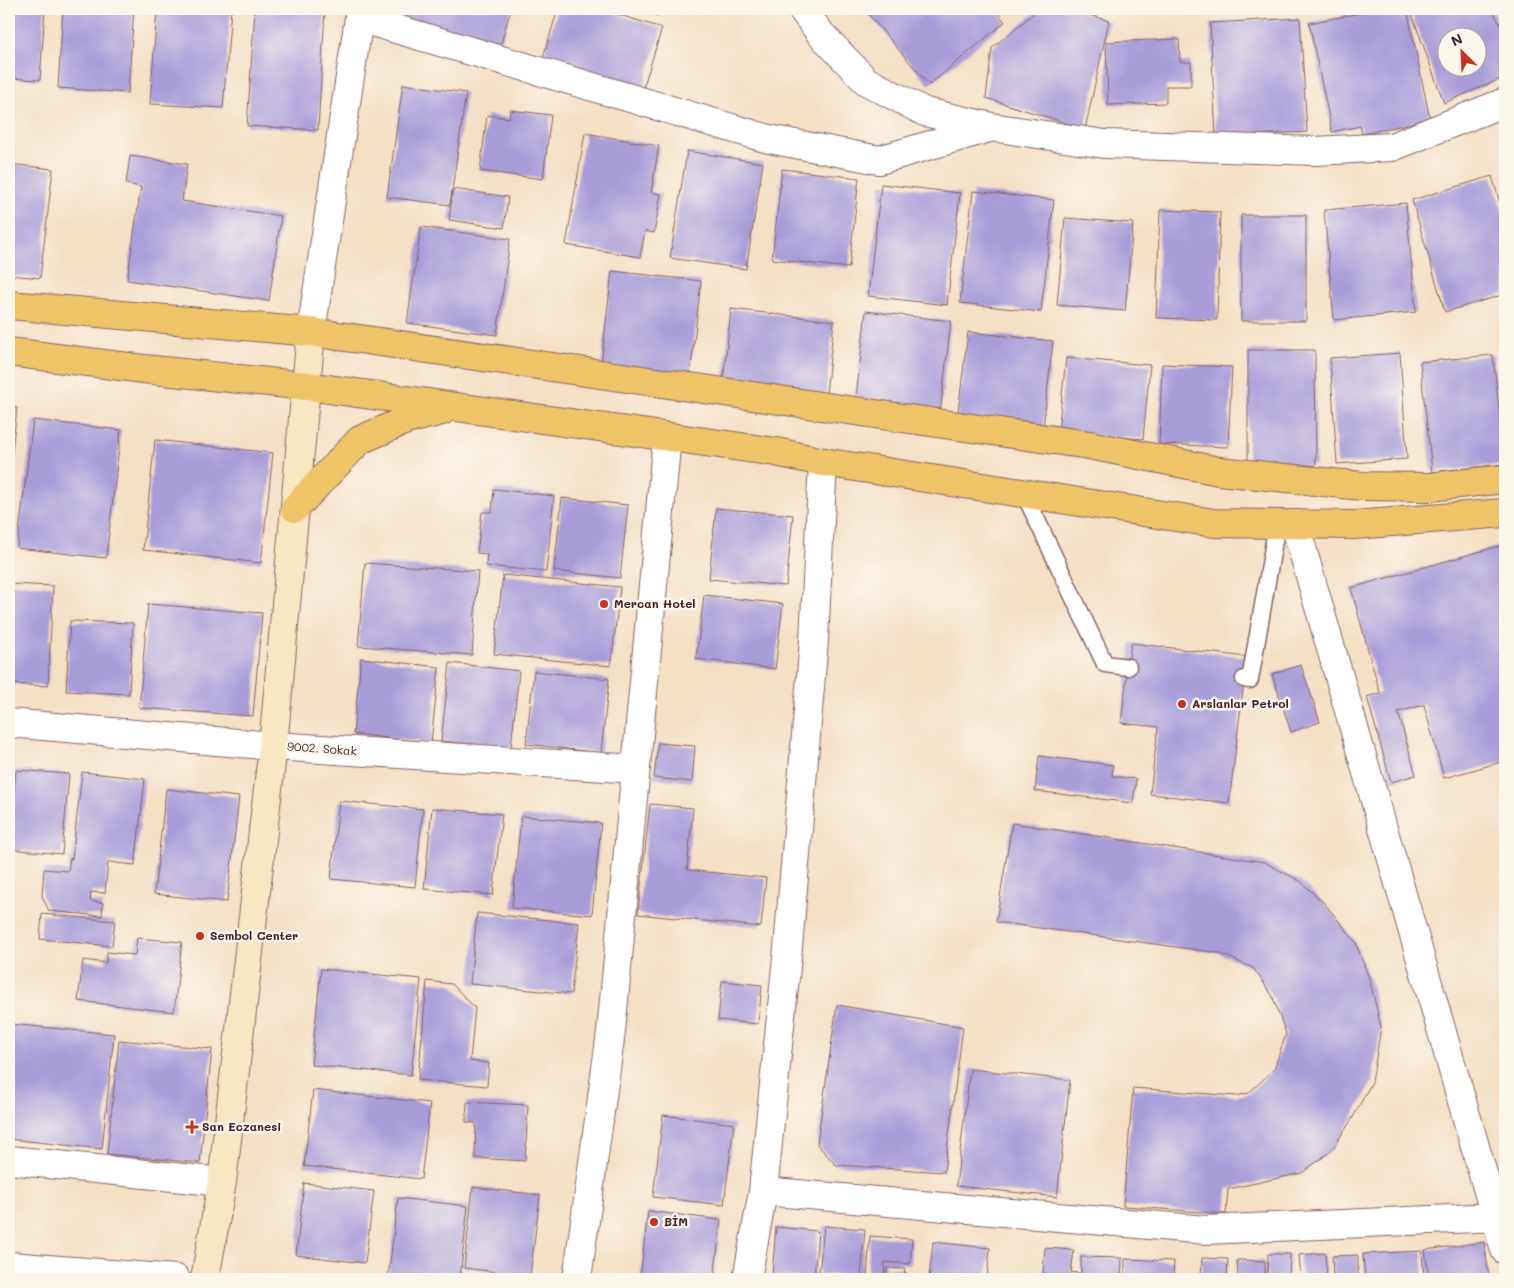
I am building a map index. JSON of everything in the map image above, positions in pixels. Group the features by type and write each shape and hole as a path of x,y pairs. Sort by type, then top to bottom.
{"main road":[{"path":"9,305 311,332 1089,445 1219,471 1362,486 1429,487 1505,479"},
{"path":"205,1279 222,1182 273,746 311,332"},
{"path":"9,352 144,369 307,386 776,452 823,462 1214,523 1354,526 1505,514"},
{"path":"295,508 360,440 406,420 458,408"}],"street":[{"path":"802,9 821,34 866,81 925,112 991,127 1105,144 1315,151 1392,147 1505,102"},
{"path":"311,332 359,13 769,139 879,160 991,127"},
{"path":"577,1279 611,1032 667,437"},
{"path":"747,1279 763,1192 788,948 812,660 823,462"},
{"path":"1286,524 1497,1217 1505,1250"},
{"name":"9002. Sokak","path":"9,723 273,746 636,769"},
{"path":"9,1160 222,1182"},
{"path":"763,1192 1206,1230 1497,1217"},
{"path":"9,1266 176,1279"}],"lane":[{"path":"1024,493 1105,664 1128,666"},
{"path":"1244,679 1250,680 1286,524"}],"building":[{"path":"9,9 45,9 40,80 9,78"},
{"path":"63,9 134,9 128,93 58,88"},
{"path":"157,9 231,9 223,108 150,104"},
{"path":"255,9 325,11 318,130 247,126"},
{"path":"405,9 511,9 500,47 401,21"},
{"path":"558,9 600,9 662,28 641,95 541,64"},
{"path":"640,9 660,9 658,16"},
{"path":"864,9 995,9 1005,22 929,85"},
{"path":"1039,9 1072,9 1109,21 1085,129 986,98 992,48"},
{"path":"1254,9 1275,9 1275,10 1255,13"},
{"path":"1380,9 1407,9 1430,119 1362,134 1360,126 1332,132 1309,23"},
{"path":"1410,9 1492,9 1505,34 1505,77 1444,103"},
{"path":"1300,18 1307,132 1216,137 1210,23"},
{"path":"1179,39 1180,62 1191,62 1191,86 1166,86 1166,103 1108,105 1106,42"},
{"path":"403,84 466,93 450,205 387,197"},
{"path":"510,110 551,115 543,179 480,171 487,115 509,118"},
{"path":"585,133 659,146 651,192 661,194 654,233 645,231 640,257 566,245"},
{"path":"687,151 763,163 746,269 670,258"},
{"path":"130,156 187,164 182,201 281,216 269,301 127,280 141,187 126,184"},
{"path":"9,164 53,169 40,278 9,275"},
{"path":"782,169 859,178 849,268 772,259"},
{"path":"1492,176 1505,220 1505,294 1445,312 1412,200"},
{"path":"881,184 960,193 947,305 868,296"},
{"path":"453,189 508,197 504,228 449,220"},
{"path":"973,191 1054,200 1041,312 960,303"},
{"path":"1406,203 1416,312 1334,320 1324,210"},
{"path":"1160,210 1220,212 1217,320 1156,318"},
{"path":"1241,215 1306,215 1306,321 1241,321"},
{"path":"1065,218 1133,223 1125,311 1057,305"},
{"path":"421,227 510,239 497,335 407,323"},
{"path":"612,271 701,281 690,376 601,365"},
{"path":"731,309 834,321 826,394 723,383"},
{"path":"866,311 951,321 940,414 855,405"},
{"path":"968,332 1053,341 1043,429 957,420"},
{"path":"1248,350 1315,350 1316,465 1248,466"},
{"path":"1400,353 1407,459 1337,464 1330,358"},
{"path":"1493,355 1505,464 1432,472 1420,362"},
{"path":"1066,358 1150,365 1143,439 1058,432"},
{"path":"1162,364 1232,367 1228,447 1159,444"},
{"path":"9,407 17,408 10,468 9,467"},
{"path":"33,420 121,430 106,558 17,548"},
{"path":"155,440 273,453 261,563 143,550"},
{"path":"494,489 554,496 546,572 486,566 487,554 477,553 482,512 492,512"},
{"path":"562,498 628,505 620,578 554,571"},
{"path":"716,508 793,515 786,586 709,579"},
{"path":"1499,546 1505,568 1505,761 1444,778 1424,705 1398,712 1416,775 1391,782 1367,697 1380,693 1351,588"},
{"path":"365,563 478,571 472,655 358,646"},
{"path":"503,575 620,587 611,666 494,654"},
{"path":"9,584 53,586 48,686 9,684"},
{"path":"704,595 783,604 775,669 696,659"},
{"path":"148,604 262,613 253,716 139,708"},
{"path":"70,621 133,623 129,694 66,691"},
{"path":"1131,643 1247,657 1229,803 1150,794 1158,727 1121,723"},
{"path":"361,658 439,667 431,743 353,734"},
{"path":"450,663 519,671 511,748 441,741"},
{"path":"1301,665 1320,722 1291,732 1272,674"},
{"path":"534,671 609,679 601,753 526,744"},
{"path":"658,743 695,746 692,782 654,778"},
{"path":"1039,756 1113,765 1112,776 1136,779 1133,803 1035,791"},
{"path":"16,770 69,774 62,854 9,849"},
{"path":"82,772 145,779 135,865 108,862 105,893 91,892 90,901 103,903 102,916 49,911 42,896 44,869 68,871 70,858 72,859"},
{"path":"166,789 239,797 227,902 154,894"},
{"path":"339,801 423,809 415,887 331,879"},
{"path":"650,804 693,808 687,870 766,878 761,927 638,914"},
{"path":"432,808 502,814 493,895 424,889"},
{"path":"521,816 601,823 592,915 512,908"},
{"path":"1012,823 1264,862 1300,881 1324,903 1355,941 1370,981 1381,1027 1372,1082 1352,1119 1331,1151 1302,1173 1228,1189 1226,1214 1123,1206 1133,1088 1236,1096 1249,1093 1274,1069 1286,1034 1272,995 1253,968 1219,953 996,922"},
{"path":"477,913 579,923 571,994 470,984"},
{"path":"42,914 115,921 112,946 40,939"},
{"path":"137,938 182,942 174,1012 78,1001 83,960 106,963 107,952 135,955"},
{"path":"321,969 421,979 411,1075 311,1065"},
{"path":"427,981 452,984 475,1008 470,1061 489,1063 487,1086 418,1080"},
{"path":"722,981 762,985 758,1024 718,1020"},
{"path":"837,1005 963,1027 944,1172 836,1165 817,1144"},
{"path":"9,1024 114,1034 102,1149 9,1139"},
{"path":"119,1040 212,1049 200,1163 107,1154"},
{"path":"970,1069 1070,1080 1057,1197 956,1186"},
{"path":"313,1090 430,1103 421,1179 304,1166"},
{"path":"467,1102 528,1105 525,1161 475,1158 476,1123 466,1122"},
{"path":"663,1115 734,1124 724,1205 653,1197"},
{"path":"304,1183 374,1191 365,1263 296,1255"},
{"path":"473,1187 540,1195 530,1276 464,1268"},
{"path":"398,1198 468,1206 460,1279 388,1278"},
{"path":"648,1211 721,1220 714,1279 640,1279"},
{"path":"824,1226 865,1229 861,1278 819,1274"},
{"path":"776,1227 818,1231 814,1279 772,1275"},
{"path":"870,1236 912,1239 910,1264 885,1262 884,1278 867,1276"},
{"path":"933,1242 990,1248 987,1279 929,1279"},
{"path":"1484,1242 1489,1277 1475,1279 1429,1279 1425,1250"},
{"path":"1045,1248 1074,1250 1071,1272 1079,1273 1078,1279 1047,1279 1048,1274 1043,1273"},
{"path":"1422,1251 1424,1279 1365,1279 1363,1254"},
{"path":"1325,1253 1327,1279 1301,1279 1299,1255"},
{"path":"1268,1254 1290,1254 1289,1279 1267,1279"},
{"path":"1358,1255 1358,1279 1333,1279 1332,1256"},
{"path":"1081,1257 1122,1258 1121,1279 1081,1279"},
{"path":"1202,1258 1228,1259 1227,1279 1201,1279"},
{"path":"1125,1259 1174,1261 1173,1279 1125,1279"},
{"path":"1237,1260 1265,1261 1265,1279 1238,1279"},
{"path":"887,1268 905,1269 904,1279 886,1279"}],"place":[{"name":"Mercan Hotel","path":"604,604"},
{"name":"Arslanlar Petrol","path":"1182,704"},
{"name":"Sembol Center","path":"200,936"},
{"name":"San Eczanesi","path":"192,1127"},
{"name":"BİM","path":"654,1222"}]}
